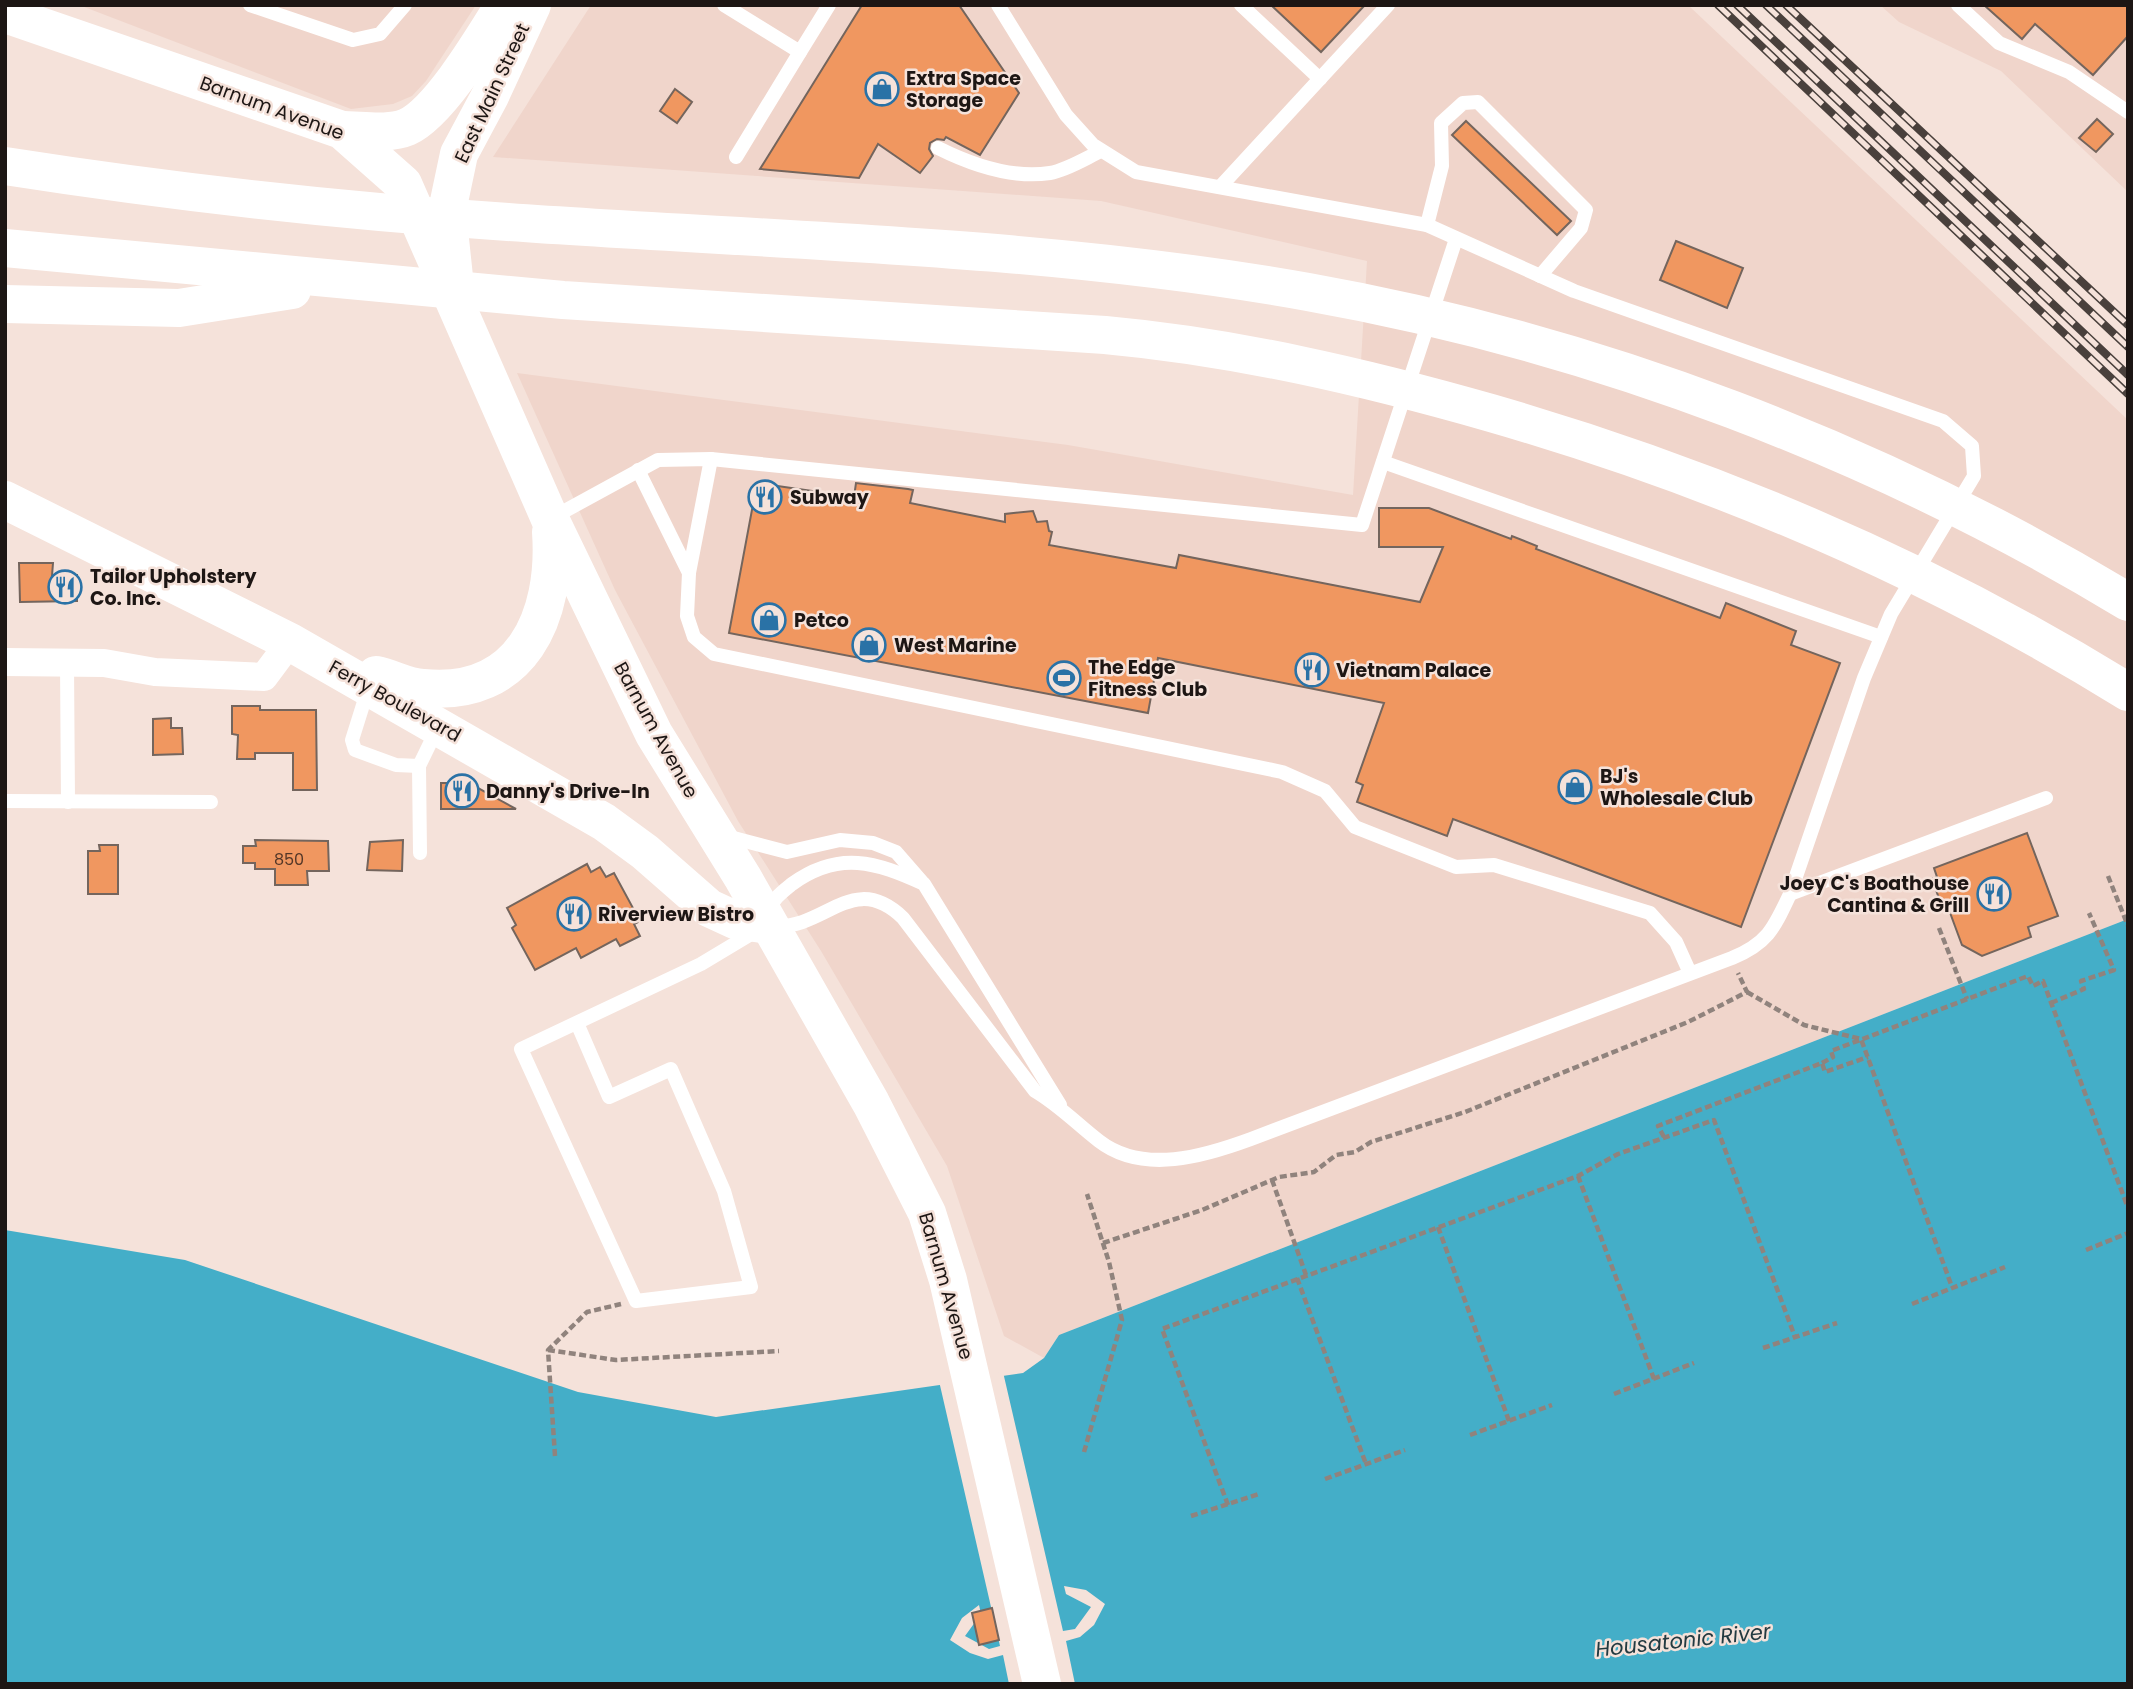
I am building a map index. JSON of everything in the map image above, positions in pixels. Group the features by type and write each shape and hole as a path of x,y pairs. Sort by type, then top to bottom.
{"main road":[{"name":"East Main Street","path":"342,130 386,131 406,127 424,116 477,47 505,5"},
{"name":"East Main Street","path":"457,306 447,211 459,154 491,96 532,5"},
{"name":"Barnum Avenue","path":"5,14 342,130 374,155 403,184 551,519 654,734 714,831 871,1103 919,1195 939,1246 956,1311 1042,1684"},
{"path":"5,148 99,180"},
{"path":"5,166 99,180 322,206 508,222 1091,262 1239,281 1363,303 1540,347 1763,423 1946,503 2025,543 2128,602"},
{"path":"5,248 536,298 1105,335 1216,349 1348,375 1566,436 1771,509 1965,599 2128,692"},
{"path":"5,304 179,307 349,281"},
{"name":"Ferry Boulevard","path":"5,500 290,642 604,822 645,852 709,908 735,920 768,925"},
{"path":"333,666 383,677 407,686 440,689 468,685 503,669 529,643 545,609 552,573 551,519"}],"street":[{"path":"5,662 104,663 155,672 264,677 290,642"}],"lane":[{"path":"250,5 353,40 380,34 405,5"},
{"path":"724,5 800,52"},
{"path":"577,1023 610,1097 671,1069 724,1191 751,1287 636,1301 521,1049 701,964 768,925 793,926 855,898 887,905 903,918 1035,1091 1060,1106 1100,1142 1126,1155 1174,1159 1195,1157 1241,1143 1732,958 1753,949 1769,935 1790,894 1864,678 1891,614 1974,476 1972,446 1943,421 1574,291 1427,225 1136,172 1101,151 1066,115 998,5"},
{"path":"1241,5 1320,79"},
{"path":"1220,187 1388,5"},
{"path":"1958,5 1999,43 2069,72 2128,112"},
{"path":"736,157 800,52 822,8"},
{"path":"1427,225 1442,166 1441,123 1463,103 1478,102 1586,210 1581,228 1540,276"},
{"path":"938,148 975,166 1028,174 1053,173 1101,151"},
{"path":"551,519 658,460 711,459 1362,525 1456,239"},
{"path":"711,459 689,573 687,617 694,637 714,654 1282,772 1325,790 1355,827 1457,867 1494,864 1650,913 1676,942 1690,973"},
{"path":"1383,462 1881,637"},
{"path":"638,470 689,573"},
{"path":"67,663 68,802"},
{"path":"368,688 352,740 355,750 396,765 419,766"},
{"path":"420,853 419,766 439,726"},
{"path":"1790,894 2046,799"},
{"path":"5,802 211,802"},
{"path":"714,831 787,852 840,840 873,842 896,852 924,884 1060,1106"},
{"path":"768,925 770,907 782,892 809,873 836,863 866,863 891,868 924,884"}],"path":[{"path":"2108,876 2128,926"},
{"path":"2052,1003 2084,989 2081,981 2114,970 2089,913"},
{"path":"1939,928 1968,999"},
{"path":"1732,958 1747,992 1804,1025 1861,1040"},
{"path":"1664,1137 1658,1126 1822,1063 1833,1057 1831,1051 2028,976 2033,986 2043,981 2128,1208"},
{"path":"1102,1243 1202,1210 1272,1180 1314,1172 1336,1155 1355,1152 1371,1142 1465,1112 1688,1022 1747,992"},
{"path":"1861,1040 1952,1287"},
{"path":"1822,1063 1825,1072 1868,1058"},
{"path":"1228,1505 1162,1329 1578,1176 1618,1154 1714,1120 1796,1337"},
{"path":"1578,1176 1654,1379"},
{"path":"1272,1180 1306,1275"},
{"path":"1084,1452 1122,1320 1087,1194"},
{"path":"1438,1227 1509,1421"},
{"path":"2086,1250 2128,1233"},
{"path":"1912,1304 2005,1267"},
{"path":"1297,1278 1366,1464"},
{"path":"555,1456 548,1350 587,1312 636,1301"},
{"path":"1763,1348 1837,1323"},
{"path":"548,1350 616,1360 779,1351"},
{"path":"1614,1394 1694,1363"},
{"path":"1470,1435 1552,1405"},
{"path":"1325,1479 1405,1450"},
{"path":"1191,1516 1259,1494"}],"shaded area":[{"path":"79,5 476,5 426,81 412,96 393,104 351,109"},
{"path":"591,5 1688,5 2128,420 2128,919 1059,1335 1044,1358 1004,1336 947,1166 821,951 738,821 615,590 517,373 1068,445 1353,495 1367,261 1101,201 493,157"},
{"path":"1880,5 2128,5 2128,192 2001,71 1899,22"}],"water":[{"name":"Housatonic River","path":"2128,919 2128,1684 5,1684 5,1230 185,1260 578,1392 716,1417 1023,1373 1044,1358 1059,1335"}],"pier":[{"path":"1003,1372 1063,1631 1075,1629 1091,1607 1066,1594 1064,1586 1086,1590 1105,1604 1094,1625 1080,1637 1066,1641 1075,1684 1009,1684 1003,1655 988,1659 970,1653 950,1640 962,1618 979,1605 981,1614 965,1636 989,1649 1000,1646 939,1381"}],"building":[{"path":"862,5 959,5 1019,93 980,155 946,137 944,140 937,139 930,143 929,149 933,156 920,173 878,144 859,178 760,169"},
{"path":"1271,5 1365,5 1321,52"},
{"path":"1984,5 2128,5 2128,36 2093,75 2035,24 2022,39"},
{"path":"675,89 692,102 677,123 660,111"},
{"path":"2097,119 2113,134 2096,152 2079,138"},
{"path":"1466,121 1571,221 1557,235 1452,135"},
{"path":"1676,241 1743,268 1727,308 1660,280"},
{"path":"757,483 854,497 856,483 908,489 913,490 910,503 1005,522 1005,514 1033,511 1037,522 1047,521 1049,531 1052,532 1049,545 1176,568 1179,555 1420,602 1443,547 1379,547 1379,508 1429,508 1511,539 1512,536 1537,546 1536,549 1720,618 1726,603 1796,631 1791,645 1840,663 1741,927 1453,819 1447,836 1357,802 1363,785 1356,782 1384,703 1158,658 1148,713 729,633"},
{"path":"19,563 53,563 52,576 77,575 77,601 20,602"},
{"path":"232,706 260,706 260,710 316,710 317,790 293,790 293,753 255,753 255,759 237,759 238,735 232,734"},
{"path":"171,718 171,728 182,728 183,754 153,755 153,719"},
{"name":"Danny's Drive-In","path":"441,783 469,783 516,809 441,809"},
{"name":"Joey C's Boathouse Cantina & Grill","path":"2027,833 2058,916 2028,927 2031,937 1982,956 1962,945 1949,910 1944,912 1932,879 1937,877 1934,868"},
{"path":"255,840 328,841 329,871 307,871 308,885 275,885 275,869 255,869 255,863 243,863 243,846 256,846"},
{"path":"403,840 402,871 367,870 370,842"},
{"path":"99,845 118,845 118,894 88,894 88,851 100,851"},
{"name":"Riverview Bistro","path":"587,864 591,872 600,867 606,877 614,873 640,921 634,924 640,936 620,946 616,939 581,958 576,948 535,970 512,928 516,925 507,908"},
{"path":"992,1608 999,1640 979,1645 972,1613"}],"railway":[{"path":"1718,5 2128,394"},
{"path":"1737,5 2128,375"},
{"path":"1766,5 2128,347"},
{"path":"1786,5 2128,325"}],"place":[{"name":"Extra Space Storage","path":"882,89"},
{"name":"Subway","path":"765,497"},
{"name":"Tailor Upholstery Co. Inc.","path":"65,587"},
{"name":"Petco","path":"769,620"},
{"name":"West Marine","path":"869,645"},
{"name":"Vietnam Palace","path":"1312,670"},
{"name":"The Edge Fitness Club","path":"1064,678"},
{"name":"BJ's Wholesale Club","path":"1575,787"},
{"name":"Danny's Drive-In","path":"462,791"},
{"name":"Joey C's Boathouse Cantina & Grill","path":"1994,894"},
{"name":"Riverview Bistro","path":"574,914"}]}
